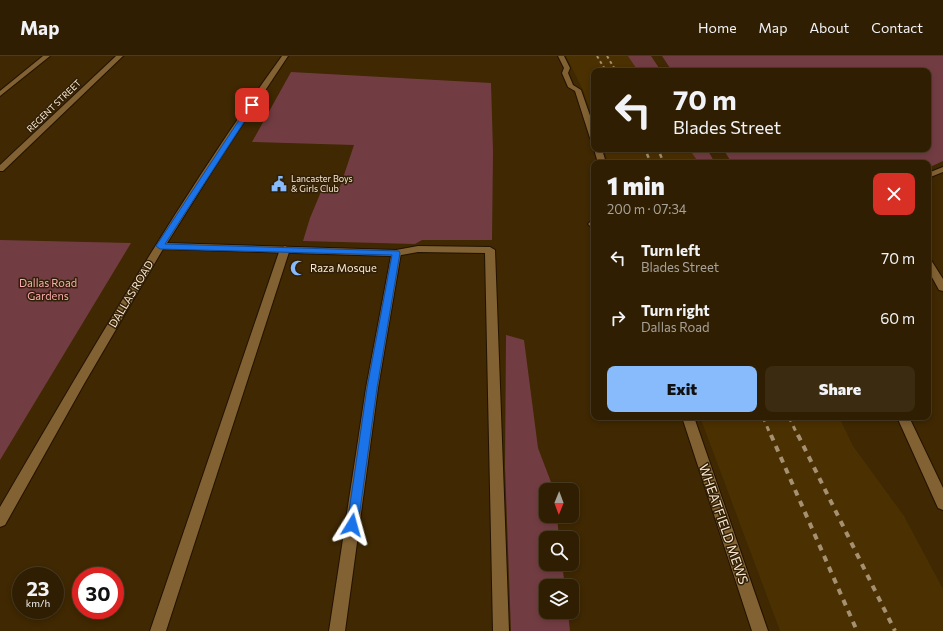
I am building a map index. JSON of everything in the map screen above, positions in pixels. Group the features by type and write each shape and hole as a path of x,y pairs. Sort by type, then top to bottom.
{"street":[{"path":"0,94 47,56"},
{"name":"REGENT STREET","path":"0,169 120,56"},
{"name":"DALLAS ROAD","path":"0,520 98,349 160,246 285,56"},
{"path":"561,56 567,68 565,73 570,86 578,90 591,129"},
{"path":"931,175 943,169"},
{"path":"160,246 396,253 418,249 490,250 501,631"},
{"path":"158,631 285,250"},
{"path":"337,631 372,388 396,253"},
{"path":"931,267 943,287"},
{"name":"WHEATFIELD MEWS","path":"689,420 760,631"},
{"path":"904,420 943,503"}],"shaded area":[{"path":"566,56 651,56 659,68 591,68 591,113 583,90"},
{"path":"605,152 709,152 713,160 607,160"},
{"path":"701,420 840,420 853,446 904,516 943,589 943,631 780,631"}],"green space":[{"path":"628,56 651,56 659,68 636,68"},
{"path":"662,56 943,56 943,161 931,167 931,160 730,160 725,152 931,152 931,68 670,68"},
{"path":"291,72 491,83 493,151 492,240 422,240 415,244 303,241 310,218 323,187 340,187 354,145 252,142"},
{"path":"691,152 709,152 713,160 697,160"},
{"name":"Dallas Road Gardens","path":"0,240 131,243 0,460"},
{"path":"506,335 524,340 538,448 551,483 539,483 539,523 558,523 558,531 539,531 539,571 563,571 564,579 539,579 539,619 569,619 570,631 511,631 505,467"}],"railway":[{"path":"597,56 604,68"},
{"path":"607,56 614,68"},
{"path":"647,154 650,160"},
{"path":"660,154 663,160"},
{"path":"764,420 771,436"},
{"path":"790,420 798,436"},
{"path":"771,435 857,631"},
{"path":"798,435 895,631"}],"place":[{"name":"Lancaster Boys & Girls Club","path":"279,184"},
{"name":"Raza Mosque","path":"298,268"}],"route":[{"path":"252,105 160,246 396,253 372,388 352,525"}]}
